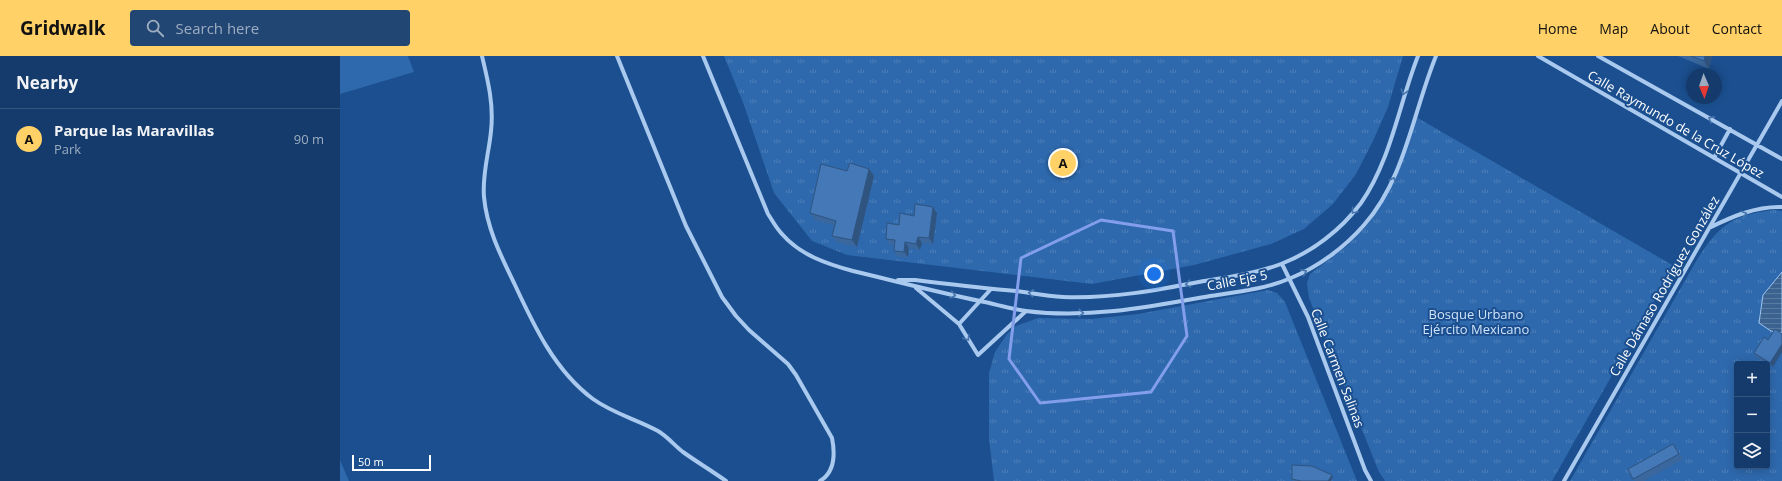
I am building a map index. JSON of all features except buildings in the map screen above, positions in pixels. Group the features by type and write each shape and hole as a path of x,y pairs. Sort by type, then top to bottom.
{"street":[{"path":"482,56 489,88 492,112 491,131 485,166 484,196 488,222 496,247 529,315 551,355 572,380 592,398 612,411 656,430 670,439 682,451 726,481"},
{"path":"618,56 686,226 722,297 749,330 788,364 796,375 832,438 834,449 833,460 830,470 820,481"},
{"path":"704,56 768,214 782,234 804,253 827,264 892,280"},
{"name":"Calle Eje 5","path":"892,280 915,280 1062,297 1125,294 1229,277 1282,264 1328,237 1361,203 1374,181 1383,160 1407,84 1418,56"},
{"name":"Calle Eje 5","path":"892,280 915,287 1026,311 1085,313 1123,310 1244,290 1290,279 1312,268 1342,246 1364,225 1384,198 1399,166 1423,87 1436,56"},
{"name":"Calle Raymundo de la Cruz López","path":"1538,56 1782,197"},
{"name":"Calle Raymundo de la Cruz López","path":"1598,56 1782,159"},
{"name":"Calle Dámaso Rodríguez González","path":"1564,481 1755,145 1782,101"},
{"path":"1714,158 1730,129"},
{"path":"1708,228 1763,208 1782,208"},
{"name":"Calle Carmen Salinas","path":"1282,264 1308,317 1371,481"},
{"path":"915,280 915,287 959,324 978,355 1026,311"},
{"path":"959,324 991,288"}],"highlighted area":[{"path":"1101,220 1173,231 1187,336 1151,392 1040,403 1009,359 1021,258"}],"green space":[{"path":"340,56 408,56 414,72 340,94"},
{"path":"724,56 1403,56 1388,107 1356,174 1333,204 1304,229 1271,244 1194,265 1092,284 847,255 812,241 774,193 744,105"},
{"name":"Bosque Urbano Ejército Mexicano","path":"1416,117 1674,266 1552,481 1385,481 1379,472 1309,298 1307,284 1310,274 1348,245 1367,225 1377,211 1384,198"},
{"path":"1774,210 1782,211 1782,481 1570,481 1706,246 1721,229 1729,223 1748,215"},
{"path":"1268,290 1277,293 1285,302 1357,481 994,481 989,439 989,373 995,352 1007,334 1016,326 1038,318 1091,319 1138,314"},
{"path":"340,460 349,481 340,481"}],"shaded area":[{"path":"1782,272 1782,333 1771,331 1759,323 1763,295"}],"place":[{"name":"Parque las Maravillas","path":"1063,163"}]}
